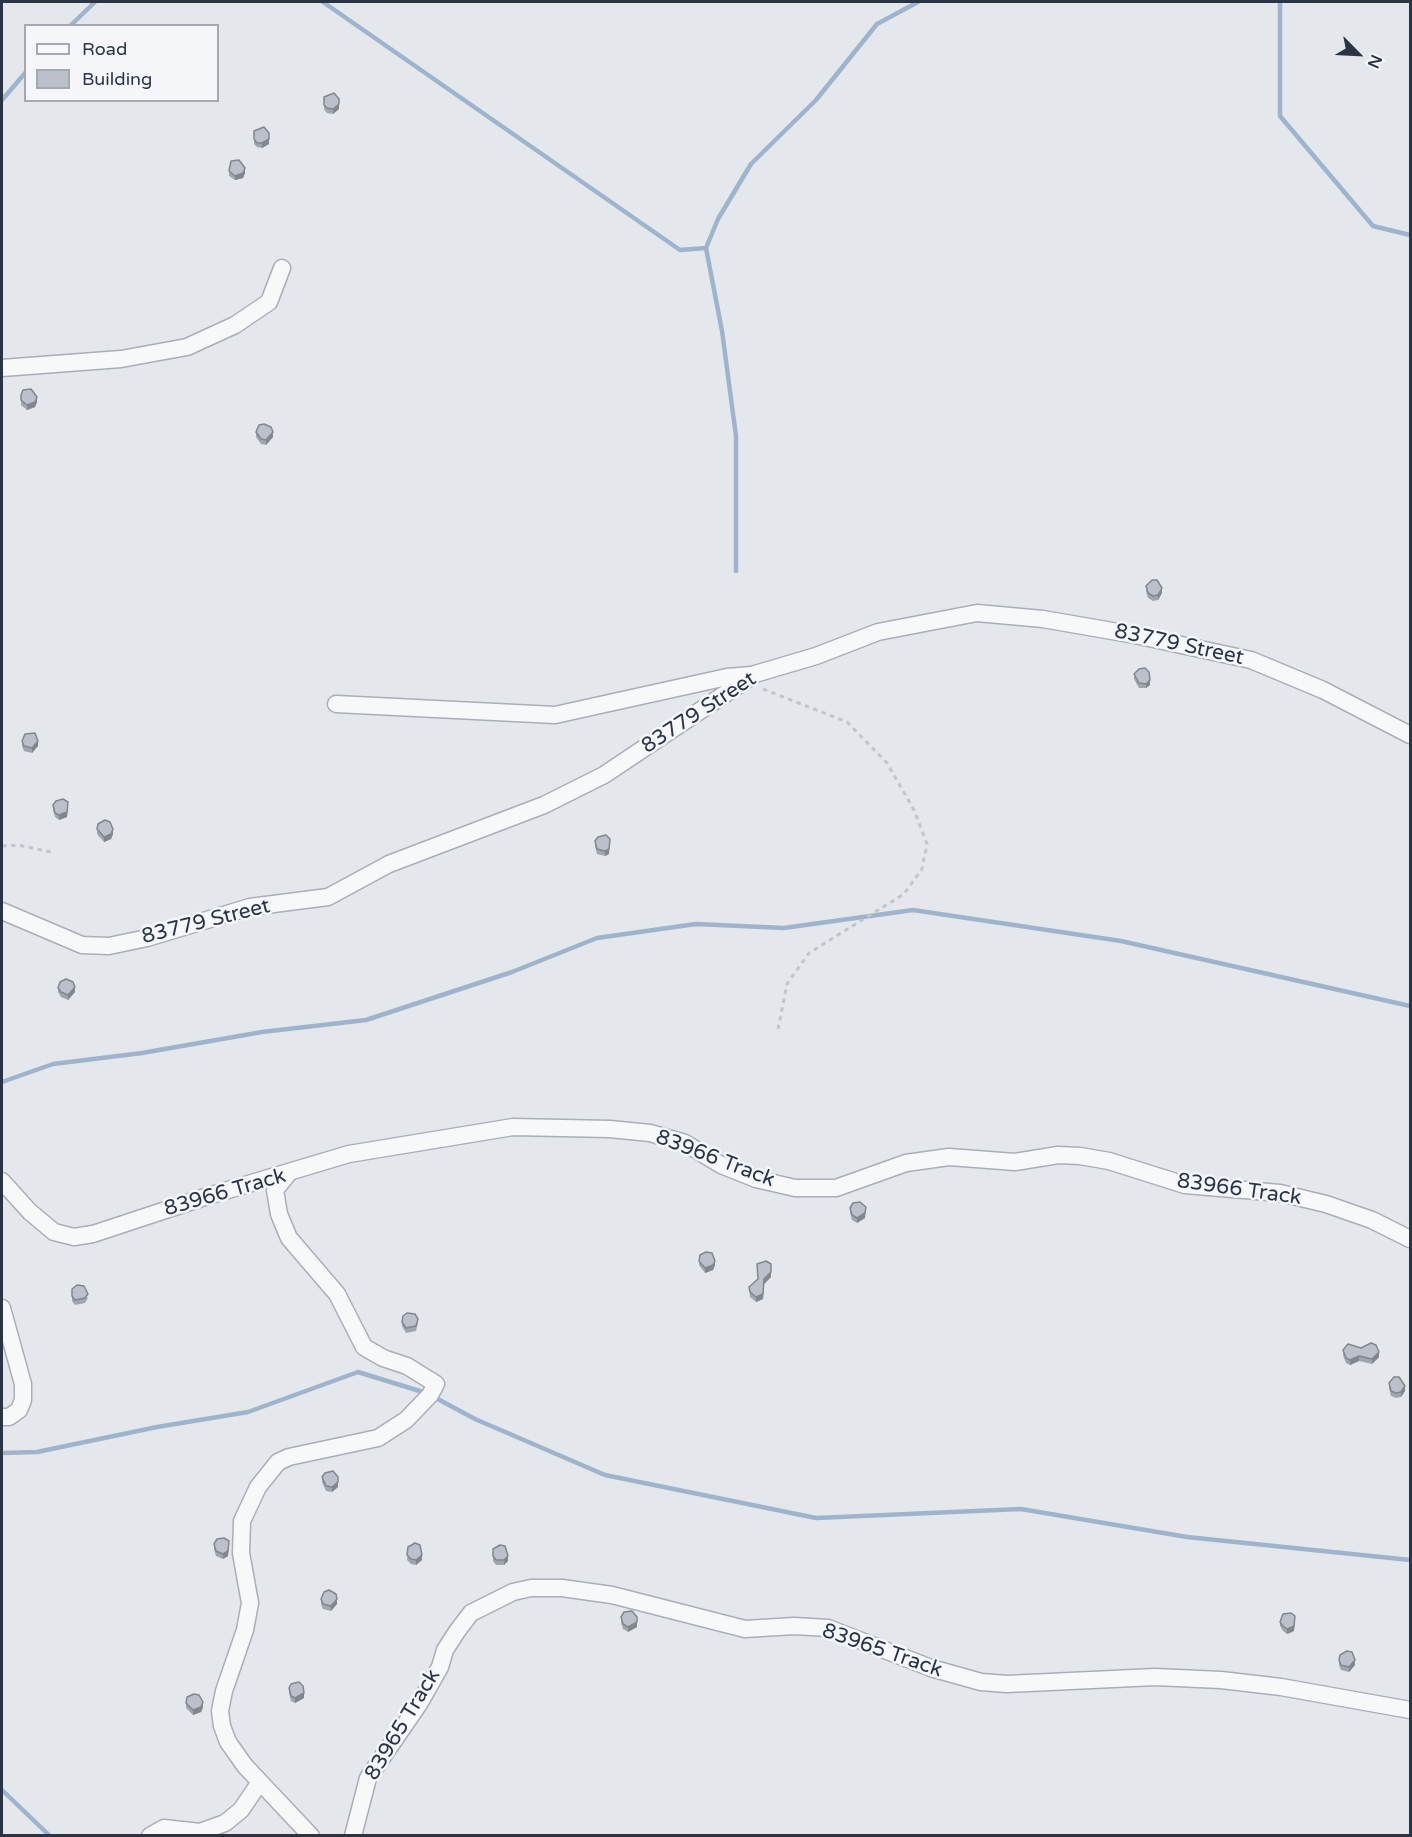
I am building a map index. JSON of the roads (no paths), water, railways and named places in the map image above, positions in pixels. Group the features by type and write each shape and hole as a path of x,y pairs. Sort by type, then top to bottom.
{"street":[{"path":"2,368 121,359 187,347 235,325 263,308 277,288 282,268"},
{"name":"83779 Street","path":"2,911 82,945 109,946 147,938 250,906 328,897 389,864 544,805 604,775 750,678 878,632 977,613 1043,619 1135,635 1251,660 1323,690 1410,735"},
{"path":"336,704 555,715 716,680 750,678"},
{"name":"83966 Track","path":"2,1181 30,1212 54,1232 74,1237 93,1234 208,1196 349,1154 513,1127 650,1133 685,1143 722,1165 756,1179 795,1188 836,1188 906,1163 949,1157 1015,1162 1058,1155 1080,1156 1109,1161 1185,1185 1280,1193 1326,1204 1372,1220 1410,1239"},
{"path":"288,1174 275,1190 279,1214 289,1238 337,1294 364,1347 422,1374 436,1384 430,1395 406,1420 378,1438 289,1457 278,1462 269,1471 242,1521 241,1553 248,1585 249,1616 230,1670 220,1711 222,1726 228,1742 245,1766 311,1836"},
{"path":"2,1308 23,1384 23,1400 19,1410 9,1417 2,1417"},
{"name":"83965 Track","path":"352,1836 368,1778 420,1704 440,1667 445,1650 471,1613 513,1592 531,1588 562,1588 612,1595 745,1629 794,1626 828,1628 931,1668 981,1682 1007,1684 1155,1677 1221,1680 1281,1687 1410,1710"},
{"path":"150,1836 164,1828 200,1832 225,1823 241,1810 260,1782"}],"waterway":[{"path":"72,24 95,2"},
{"path":"323,2 680,250 706,248 718,219 751,164 816,100 877,24 918,2"},
{"path":"1280,2 1280,116 1373,226 1410,235"},
{"path":"2,100 24,74"},
{"path":"706,248 722,331 736,436 736,571"},
{"path":"2,1082 53,1064 142,1053 262,1032 366,1020 512,972 597,938 696,924 784,928 913,910 1121,941 1410,1006"},
{"path":"2,1453 37,1452 157,1427 248,1412 358,1372 426,1393"},
{"path":"434,1397 475,1419 605,1475 816,1518 1021,1509 1187,1537 1410,1560"},
{"path":"2,1790 50,1836"}]}
